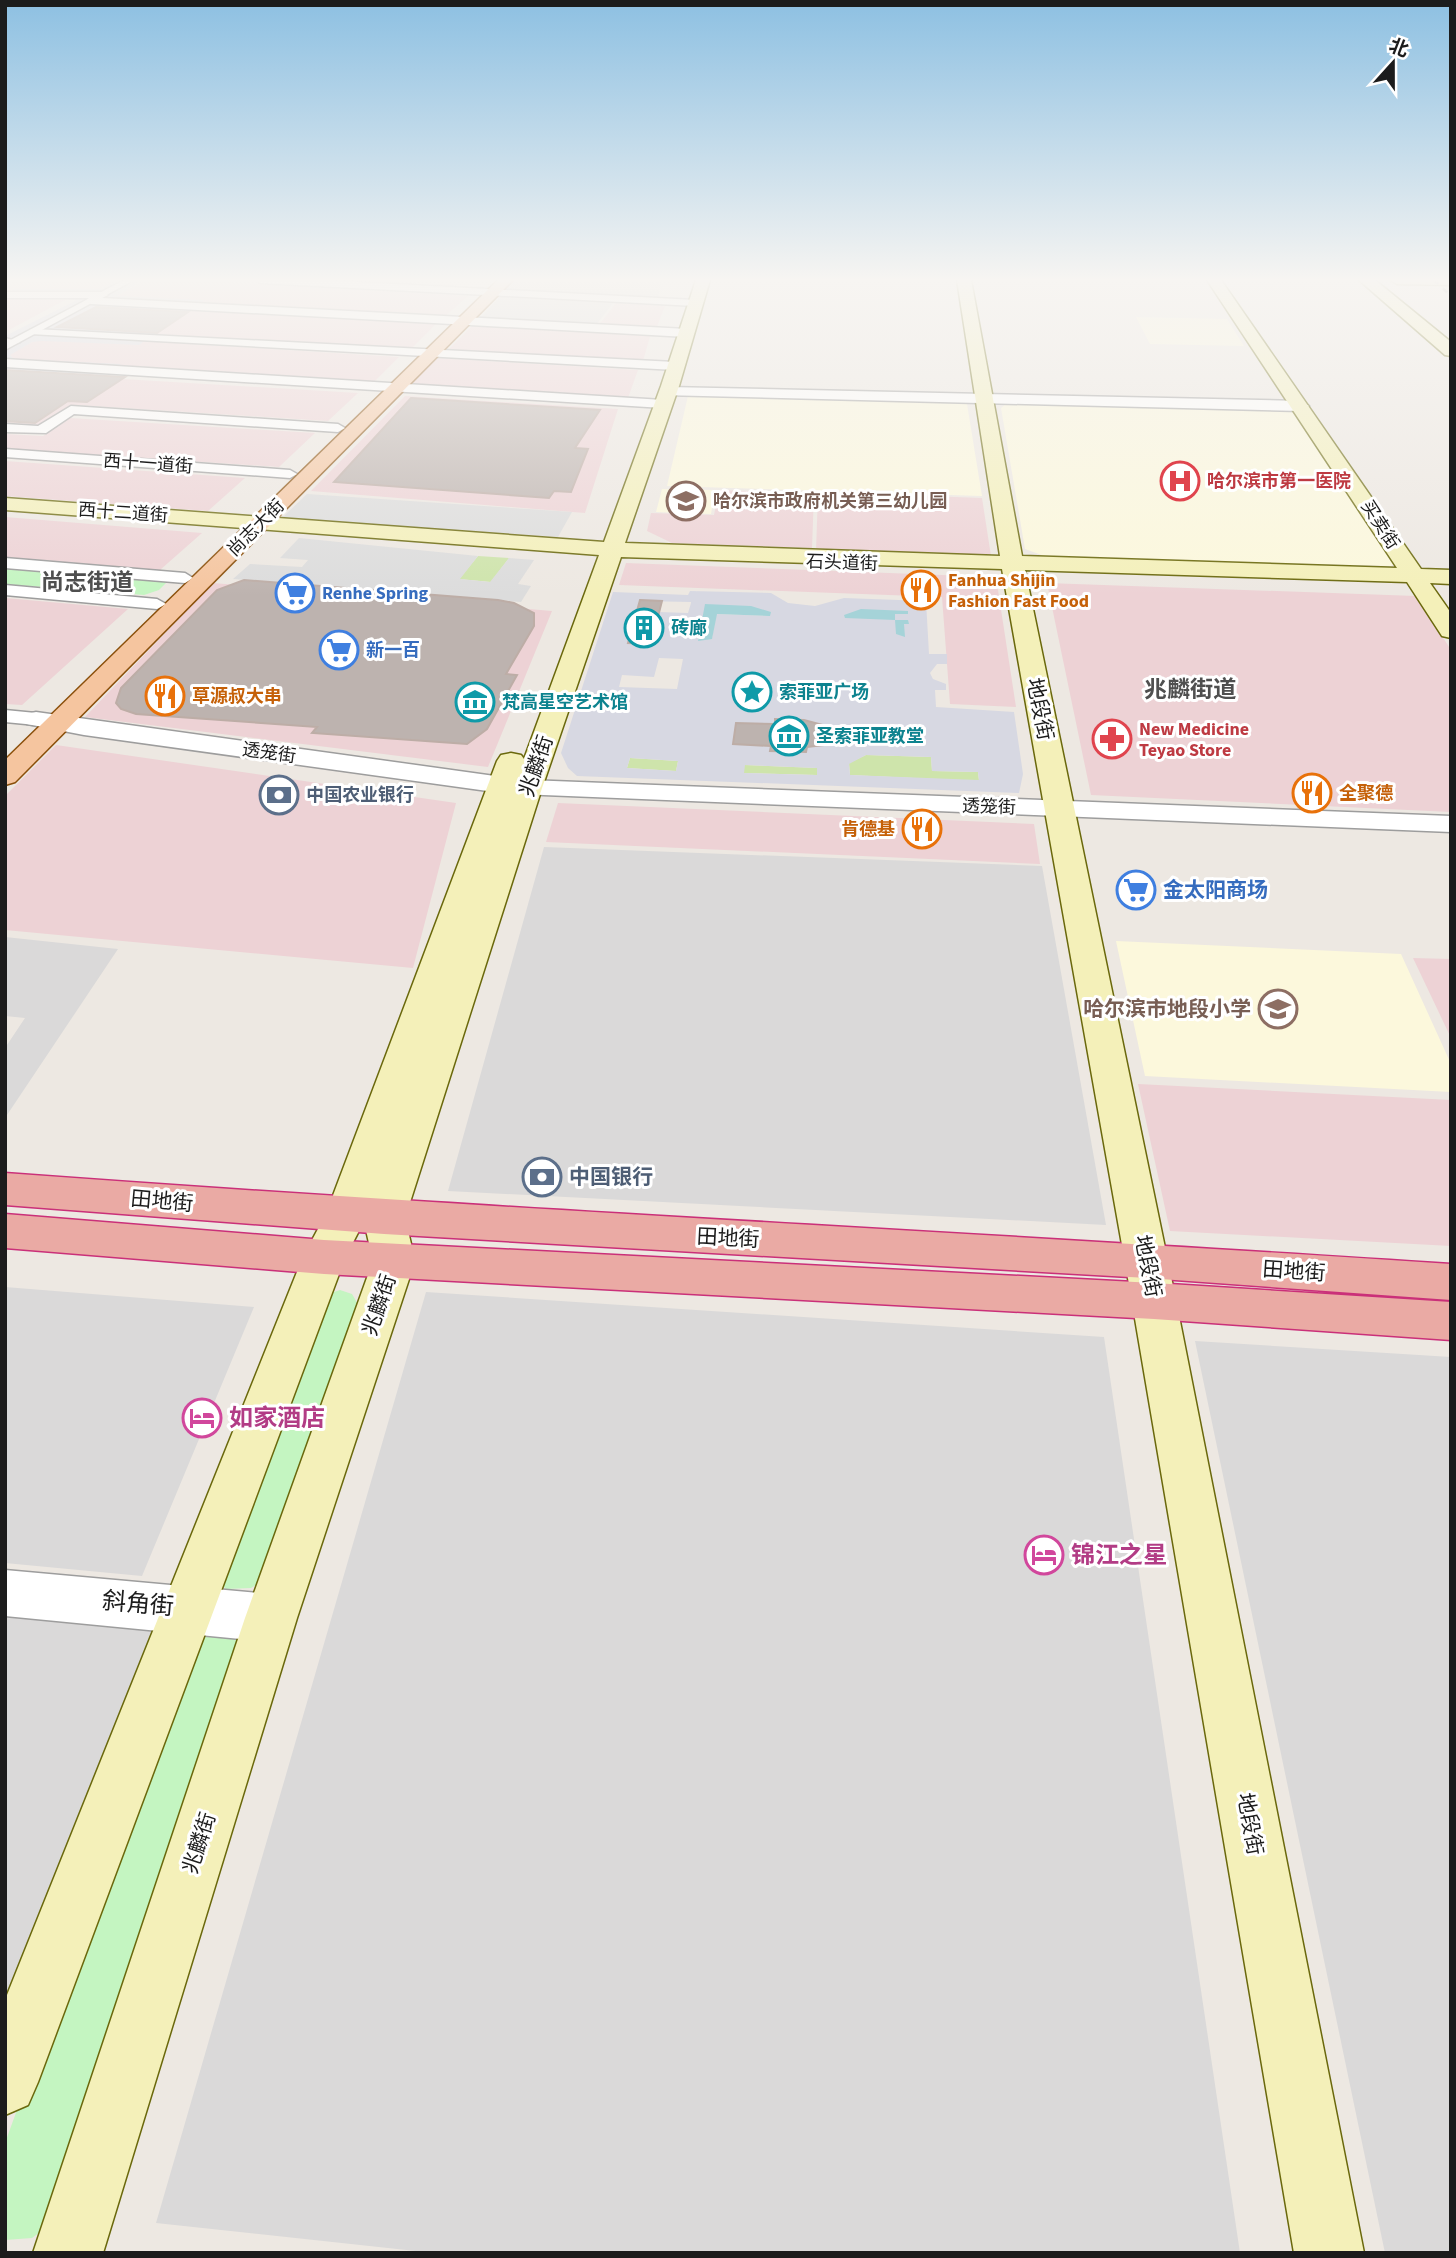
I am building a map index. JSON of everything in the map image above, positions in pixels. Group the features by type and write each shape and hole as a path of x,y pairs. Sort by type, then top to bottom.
{"highway":[{"name":"田地街","path":"5,1189 1150,1281 1451,1321"},
{"name":"田地街","path":"5,1231 394,1261 1150,1281 1451,1282"}],"main road":[{"name":"兆麟街","path":"5,2082 324,1257 365,1217 657,385"},
{"name":"地段街","path":"980,385 1150,1281 1329,2253"},
{"name":"买卖街","path":"1287,385 1451,631"},
{"name":"尚志大街","path":"5,776 48,721 157,604 247,526 290,474 338,428 390,387"},
{"name":"尚志大街","path":"5,748 48,721 390,387"},
{"name":"西十二道街","path":"5,504 247,526"},
{"name":"西十二道街","path":"5,511 247,526"},
{"name":"石头道街","path":"247,526 599,552 1415,579 1451,577"},
{"name":"石头道街","path":"1415,579 1451,584"},
{"name":"兆麟街","path":"68,2253 271,1618 394,1261 365,1217"}],"street":[{"path":"364,385 401,385"},
{"path":"912,385 982,397 1301,406"},
{"path":"5,428 41,430 71,410 338,428"},
{"name":"西十一道街","path":"5,453 290,474"},
{"path":"5,563 185,578"},
{"path":"5,590 157,604"},
{"path":"5,716 48,721"},
{"name":"透笼街","path":"48,721 515,787 1451,824"},
{"name":"斜角街","path":"5,1593 271,1618"}],"shaded area":[{"path":"5,385 230,385 358,393 328,421 77,405 41,429 5,427"},
{"path":"431,385 633,385 628,398"},
{"path":"405,396 618,409 585,513 311,491"},
{"path":"688,396 954,400 967,404 982,496 667,486"},
{"name":"哈尔滨市第一医院","path":"1007,403 1294,411 1398,560 1391,566 1050,558 1025,549 1001,408"},
{"path":"70,418 315,433 279,467 5,449 5,434 43,436"},
{"path":"5,461 245,478 208,511 5,496"},
{"name":"哈尔滨市政府机关第三幼儿园","path":"662,489 715,490 711,514 656,512"},
{"path":"719,490 814,494 812,548 672,543 647,531 651,513 714,515"},
{"path":"818,492 982,498 991,556 816,552"},
{"path":"307,494 572,512 558,537 282,518"},
{"path":"5,517 202,533 160,570 5,557"},
{"path":"299,538 478,556 460,579 490,582 509,558 534,560 518,584 531,586 521,602 233,579 250,564 302,567 308,560 280,558"},
{"path":"626,563 996,577 1016,707 950,704 942,597 619,585"},
{"name":"新一百","path":"213,583 552,611 488,767 85,717"},
{"path":"1047,583 1416,596 1451,650 1451,812 1091,795"},
{"name":"索菲亚广场","path":"690,591 771,593 788,603 815,606 844,598 926,601 929,654 947,654 947,664 937,664 930,673 933,679 946,684 946,690 935,690 936,707 1014,712 1023,774 1019,793 577,776 568,768 561,753 613,592 688,595","holes":["640,601 691,602 688,613 659,612 651,644","706,604 770,616 716,614 712,638 698,640","659,658 683,659 677,689 619,687 622,675 654,677","775,719 807,720 808,725 840,743 807,747 806,752 770,751 771,746 733,744 736,723 775,724","866,755 931,757 932,771 978,772 979,780 850,775 849,764","630,758 678,761 676,771 627,768","745,765 817,768 817,775 744,773"]},
{"path":"5,598 128,609 22,705 5,704"},
{"path":"56,745 456,803 413,968 5,930 5,796"},
{"path":"558,803 1034,824 1040,864 546,842"},
{"path":"544,847 1042,866 1106,1225 448,1191"},
{"path":"5,937 118,949 5,1118 5,1048 25,1018 5,1016"},
{"name":"哈尔滨市地段小学","path":"1116,941 1401,954 1451,1064 1451,1092 1145,1076"},
{"path":"1413,958 1451,959 1451,1038"},
{"path":"1138,1084 1451,1100 1451,1246 1170,1231"},
{"path":"5,1287 254,1307 142,1576 5,1563"},
{"path":"426,1292 1104,1337 1240,2253 434,2253 156,2223"},
{"path":"1195,1341 1451,1357 1451,2253 1385,2253"},
{"path":"5,1617 159,1630 5,2031"}],"green space":[{"path":"478,556 509,558 491,582 459,579"},
{"path":"5,565 85,573 67,576 60,584 64,586 123,591 139,575 166,578 167,582 159,590 144,595 5,584"},
{"path":"866,755 931,757 932,771 978,772 979,781 850,775 849,763"},
{"path":"630,758 678,761 676,771 627,768"},
{"path":"744,765 818,768 817,775 743,773"},
{"path":"340,1290 352,1294 359,1306 261,1582 251,1588 226,1589 218,1581 325,1295"},
{"path":"209,1634 243,1640 54,2222 32,2238 5,2240 5,2143 169,1691 193,1645"}],"water":[{"path":"705,604 751,606 771,612 770,616 717,614 712,639 698,641"},
{"path":"861,609 908,611 908,614 895,614 895,620 845,618 844,615"},
{"path":"895,620 908,620 909,624 904,624 905,637 896,634"}],"building":[{"path":"5,385 112,385 87,402 68,401 35,423 5,421"},
{"path":"411,398 600,410 575,448 588,449 571,492 554,491 549,498 334,482"},
{"name":"新一百","path":"244,580 498,600 514,603 534,613 534,626 506,674 517,675 487,729 467,744 312,733 317,727 136,714 121,709 116,703 121,688 217,590"},
{"name":"砖廊","path":"640,600 662,601 651,644 628,643"},
{"name":"圣索菲亚教堂","path":"775,719 804,720 875,739 807,747 806,752 770,751 771,746 733,744 736,723 775,724"}],"place":[{"name":"哈尔滨市第一医院","path":"1180,481"},
{"name":"哈尔滨市政府机关第三幼儿园","path":"686,501"},
{"name":"Fanhua Shijin Fashion Fast Food","path":"921,590"},
{"name":"Renhe Spring","path":"295,593"},
{"name":"砖廊","path":"644,628"},
{"name":"新一百","path":"339,650"},
{"name":"索菲亚广场","path":"752,692"},
{"name":"草源叔大串","path":"165,696"},
{"name":"梵高星空艺术馆","path":"475,702"},
{"name":"圣索菲亚教堂","path":"789,736"},
{"name":"New Medicine Teyao Store","path":"1112,739"},
{"name":"全聚德","path":"1312,793"},
{"name":"中国农业银行","path":"279,795"},
{"name":"肯德基","path":"922,829"},
{"name":"金太阳商场","path":"1136,890"},
{"name":"哈尔滨市地段小学","path":"1278,1009"},
{"name":"中国银行","path":"542,1177"},
{"name":"如家酒店","path":"202,1418"},
{"name":"锦江之星","path":"1044,1555"}],"district":[{"name":"尚志街道","path":"87,582"},
{"name":"兆麟街道","path":"1190,689"}]}
